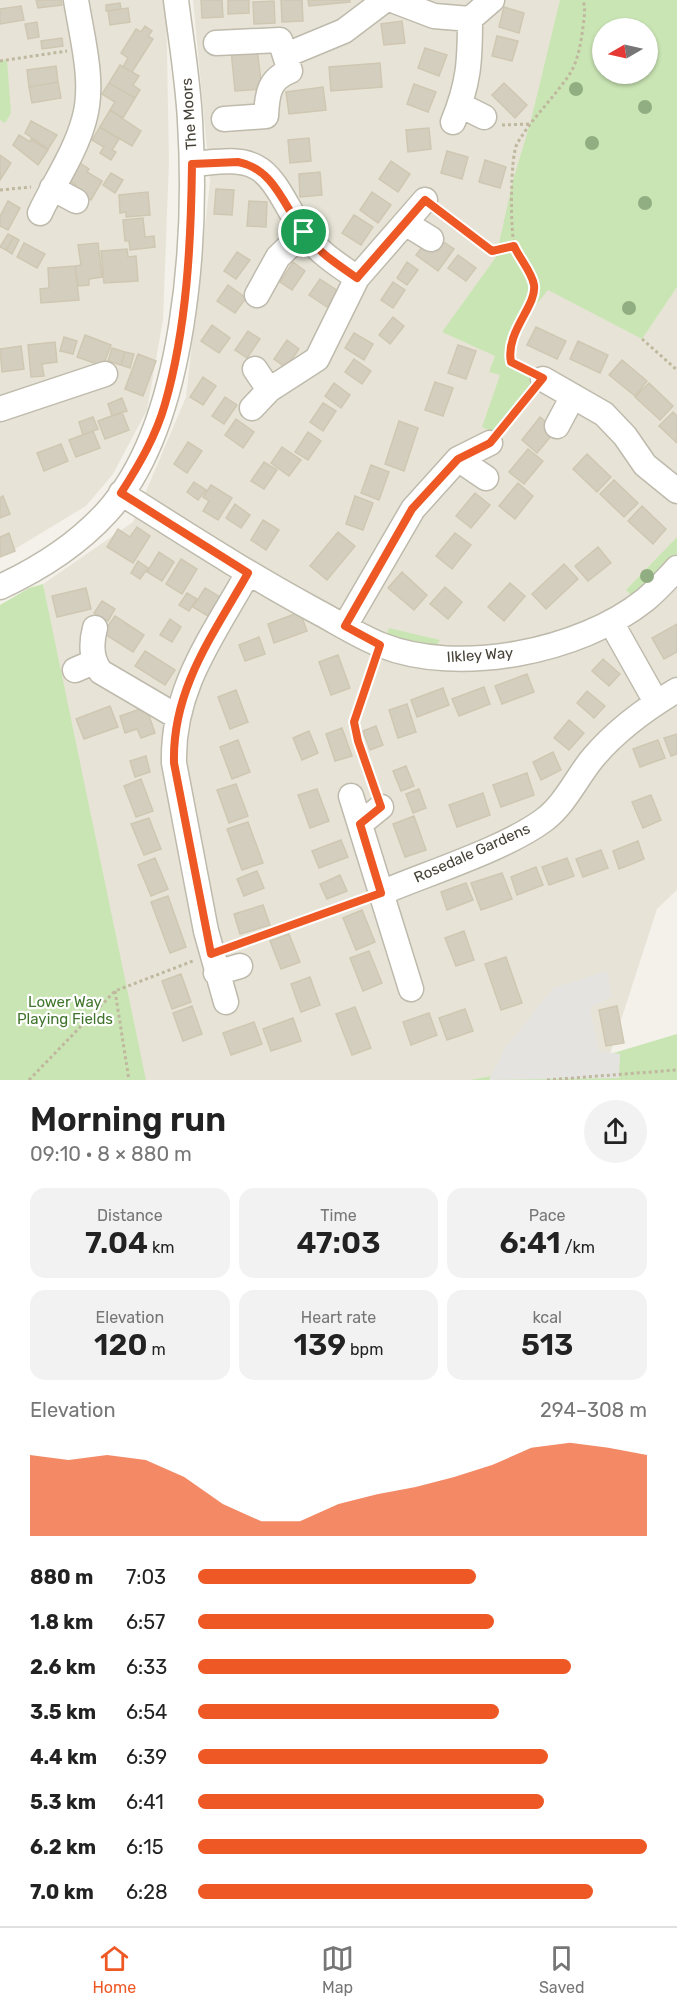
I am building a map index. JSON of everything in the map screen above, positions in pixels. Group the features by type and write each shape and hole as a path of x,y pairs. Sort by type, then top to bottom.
{"street":[{"path":"40,213 66,165 84,120 88,87 76,0"},
{"name":"The Moors","path":"0,587 21,577 81,537 108,512 146,453 166,403 184,294 191,214 192,164 186,79 176,0"},
{"path":"216,44 285,55 344,31 385,0"},
{"path":"392,0 434,16 470,19 492,0"},
{"path":"470,19 470,62 466,92 457,114 484,117"},
{"path":"225,119 266,116 271,85 278,76 285,55"},
{"path":"192,164 238,162 257,167 274,185 304,232 353,286"},
{"path":"53,186 76,201"},
{"path":"252,408 269,390 317,359 353,286 425,200"},
{"path":"405,223 430,239"},
{"path":"257,295 278,257 304,232"},
{"path":"255,369 269,390"},
{"path":"0,409 47,403 105,374"},
{"path":"543,378 604,414 625,436 645,465 677,491"},
{"path":"557,426 573,396"},
{"path":"345,626 412,509 458,459 490,443"},
{"path":"458,459 486,478"},
{"name":"Ilkley Way","path":"121,493 248,573 380,645 433,657 498,656 548,646 611,622 645,600 677,568"},
{"path":"226,1002 214,964 174,763 176,716 190,677 248,573"},
{"path":"611,622 656,702"},
{"path":"95,628 93,649 85,668 101,672 176,716"},
{"name":"Rosedale Gardens","path":"381,893 498,844 545,819 560,804 591,760 626,723 677,690"},
{"path":"351,796 381,893 414,978"},
{"path":"360,824 381,807"},
{"path":"214,964 240,966"}],"path":[{"path":"490,443 543,378 511,362 513,335 534,293 534,283 514,246 512,221 515,147 530,124 571,73 581,42 585,8 583,0"},
{"path":"0,61 83,49"},
{"path":"484,117 504,126 530,124"},
{"path":"0,190 53,186"},
{"path":"425,200 492,251 514,246"},
{"path":"642,339 677,370"},
{"path":"380,645 354,722 358,741 381,807"},
{"path":"29,1080 115,991 214,964 381,893"},
{"path":"115,991 129,1080"},
{"path":"547,1080 677,1070"}],"shaded area":[{"path":"0,0 166,0 169,161 163,320 147,410 113,474 86,506 0,558"},
{"path":"193,0 677,0 677,890 657,909 610,1054 469,1080 140,1080 43,584 133,522 186,397 210,182"},
{"path":"607,971 612,997 590,1008 599,1051 620,1054 619,1078 489,1080 505,1048 553,988"}],"green space":[{"path":"560,0 677,0 677,287 642,339 548,290 515,331 511,361 543,379 500,435 482,427 500,375 489,372 495,356 442,332 496,257 513,180 530,124"},
{"path":"7,60 11,113 5,123 0,120 0,61"},
{"path":"677,537 677,553 663,570 633,597 626,590"},
{"name":"Lower Way Playing Fields","path":"43,584 146,1080 0,1080 0,605 29,588"},
{"path":"389,628 440,640 435,648 386,636"},
{"path":"677,1034 677,1080 469,1080 610,1054"}],"building":[{"path":"36,0 61,0 62,5 38,8"},
{"path":"201,0 222,0 223,17 202,18"},
{"path":"228,0 249,0 249,13 228,14"},
{"path":"281,0 302,0 303,21 282,22"},
{"path":"308,0 350,0 350,2 309,6"},
{"path":"274,1 275,23 254,24 253,2"},
{"path":"120,3 121,9 106,11 106,5"},
{"path":"21,6 24,20 0,24 0,9"},
{"path":"504,7 524,13 519,33 499,27"},
{"path":"128,8 130,22 110,25 108,11"},
{"path":"402,21 405,43 384,45 381,24"},
{"path":"37,22 39,37 28,39 25,24"},
{"path":"145,26 152,31 148,36 153,39 132,72 123,67 128,58 121,53 136,29 141,32"},
{"path":"497,36 518,41 512,61 492,56"},
{"path":"62,38 63,46 42,49 41,41"},
{"path":"257,48 262,89 235,91 231,50"},
{"path":"425,48 447,55 439,76 418,68"},
{"path":"380,63 382,87 331,91 329,67"},
{"path":"120,65 139,76 133,85 140,90 135,98 109,83"},
{"path":"56,66 58,82 29,87 27,70"},
{"path":"58,82 61,98 32,103 29,87"},
{"path":"109,83 135,98 123,118 110,110 115,102 102,94"},
{"path":"504,83 527,105 515,118 492,95"},
{"path":"414,84 436,92 428,112 407,104"},
{"path":"323,87 326,110 289,114 286,92"},
{"path":"110,110 141,131 132,146 100,127"},
{"path":"31,121 57,135 48,149 25,133"},
{"path":"100,127 119,139 112,150 116,152 111,160 100,153 104,147 92,140"},
{"path":"429,128 431,149 408,152 406,130"},
{"path":"19,135 30,142 31,139 48,150 38,165 13,145"},
{"path":"309,138 311,161 290,163 288,140"},
{"path":"447,151 468,157 462,179 441,173"},
{"path":"0,155 11,163 0,180"},
{"path":"485,160 506,167 500,188 479,182"},
{"path":"391,161 410,174 398,192 379,179"},
{"path":"80,163 89,169 87,172 102,181 91,200 73,190 76,185 69,181"},
{"path":"320,172 322,195 300,197 299,174"},
{"path":"111,173 123,180 115,193 103,185"},
{"path":"216,189 234,190 232,215 214,214"},
{"path":"148,192 150,215 126,217 126,212 120,213 119,195"},
{"path":"372,192 391,205 378,223 360,210"},
{"path":"8,201 20,208 8,230 0,226 0,216"},
{"path":"249,201 267,202 266,227 247,226"},
{"path":"354,215 373,227 361,245 342,233"},
{"path":"143,218 145,237 154,236 155,247 130,250 129,241 125,241 123,220"},
{"path":"8,234 14,237 6,250 0,247"},
{"path":"14,237 19,240 12,254 6,250"},
{"path":"441,240 454,249 438,271 416,255 424,244 433,251"},
{"path":"24,243 45,254 37,268 17,257"},
{"path":"98,243 102,277 89,279 89,285 78,286 75,266 81,265 78,245"},
{"path":"127,249 128,257 136,256 138,281 104,283 101,251"},
{"path":"237,252 250,260 236,279 224,271"},
{"path":"458,255 476,268 466,281 448,268"},
{"path":"293,262 305,271 292,290 280,282"},
{"path":"407,262 418,270 407,285 397,278"},
{"path":"75,266 79,300 41,303 40,289 49,288 48,268"},
{"path":"320,279 338,291 327,307 309,295"},
{"path":"393,282 405,290 393,308 381,300"},
{"path":"228,285 246,298 235,313 217,301"},
{"path":"393,317 404,326 390,344 379,335"},
{"path":"212,325 230,338 219,353 201,341"},
{"path":"536,327 566,341 557,359 527,345"},
{"path":"248,331 260,339 247,358 235,350"},
{"path":"354,333 373,344 364,360 345,348"},
{"path":"85,335 111,345 103,366 77,357"},
{"path":"64,337 77,341 73,354 60,351"},
{"path":"287,340 299,349 286,368 274,359"},
{"path":"578,341 608,355 600,373 570,359"},
{"path":"55,342 57,362 42,364 44,376 31,377 28,345"},
{"path":"458,345 476,351 466,379 448,373"},
{"path":"21,346 24,369 2,372 0,349"},
{"path":"112,348 125,352 121,365 108,361"},
{"path":"125,352 134,354 130,368 121,365"},
{"path":"138,354 156,361 143,396 125,389"},
{"path":"354,359 371,371 362,384 345,372"},
{"path":"622,360 647,381 635,396 609,375"},
{"path":"203,377 216,386 203,405 190,397"},
{"path":"435,382 453,388 443,416 425,410"},
{"path":"334,383 350,395 341,408 325,396"},
{"path":"649,383 673,406 660,420 635,397"},
{"path":"225,397 237,405 224,424 212,416"},
{"path":"122,398 127,411 112,416 108,404"},
{"path":"323,403 336,411 323,431 310,422"},
{"path":"122,412 129,430 105,439 98,421"},
{"path":"673,412 677,416 677,443 659,426"},
{"path":"93,417 98,429 83,435 79,422"},
{"path":"540,417 556,430 537,453 522,440"},
{"path":"236,419 254,432 243,448 225,435"},
{"path":"399,421 418,428 404,471 385,464"},
{"path":"93,431 100,448 76,457 69,440"},
{"path":"308,432 321,441 308,460 295,452"},
{"path":"188,442 202,451 187,473 174,464"},
{"path":"61,444 68,461 44,471 37,453"},
{"path":"282,447 301,460 289,476 271,463"},
{"path":"528,449 543,461 524,484 509,472"},
{"path":"587,454 611,477 597,492 573,469"},
{"path":"264,462 277,470 264,489 251,481"},
{"path":"371,465 389,472 379,500 361,493"},
{"path":"614,480 638,503 624,517 600,494"},
{"path":"194,482 206,490 198,500 187,492"},
{"path":"518,483 533,496 515,519 499,506"},
{"path":"211,485 232,498 218,520 203,511 209,501 203,497"},
{"path":"475,493 490,505 471,528 456,516"},
{"path":"3,496 10,514 0,518 0,498"},
{"path":"355,496 373,503 363,530 346,524"},
{"path":"235,504 250,515 241,528 226,518"},
{"path":"642,506 666,529 653,544 628,521"},
{"path":"263,520 279,530 266,550 251,540"},
{"path":"137,527 150,536 133,563 107,547 118,529 130,537"},
{"path":"338,532 355,546 327,580 310,566"},
{"path":"9,533 15,551 0,557 0,537"},
{"path":"455,533 471,545 452,569 436,556"},
{"path":"598,547 611,563 588,581 575,566"},
{"path":"159,552 174,562 162,581 147,572"},
{"path":"181,559 197,569 182,594 166,584"},
{"path":"138,561 148,568 140,579 131,573"},
{"path":"564,564 578,579 546,609 532,594"},
{"path":"402,572 427,595 414,610 388,588"},
{"path":"510,583 525,596 504,621 488,607"},
{"path":"445,587 462,602 448,619 430,604"},
{"path":"86,588 91,609 57,617 52,596"},
{"path":"205,588 220,597 208,616 193,607"},
{"path":"187,593 197,599 189,611 179,605"},
{"path":"102,601 115,609 108,621 94,613"},
{"path":"300,612 307,631 274,643 268,624"},
{"path":"115,616 144,635 133,652 103,633"},
{"path":"170,619 181,627 172,642 160,635"},
{"path":"677,624 677,652 664,659 652,638"},
{"path":"259,637 265,654 245,661 239,645"},
{"path":"145,651 175,670 165,685 135,666"},
{"path":"338,655 350,688 331,695 319,662"},
{"path":"603,659 620,674 609,686 592,671"},
{"path":"527,674 534,692 502,704 495,686"},
{"path":"484,687 490,704 459,716 452,699"},
{"path":"443,688 449,705 417,717 411,700"},
{"path":"236,690 248,722 230,729 218,697"},
{"path":"587,691 605,706 594,718 577,703"},
{"path":"407,704 416,732 398,738 389,710"},
{"path":"110,706 118,727 84,739 76,719"},
{"path":"146,707 155,733 141,738 137,729 125,733 120,716"},
{"path":"569,720 584,733 569,750 554,738"},
{"path":"376,726 383,745 370,750 363,731"},
{"path":"342,728 352,756 335,761 326,734"},
{"path":"309,731 318,753 302,760 293,738"},
{"path":"677,734 677,754 671,756 664,738"},
{"path":"238,740 250,772 232,779 220,747"},
{"path":"658,740 665,758 640,767 633,749"},
{"path":"553,752 561,770 541,780 533,762"},
{"path":"146,756 150,772 135,777 130,761"},
{"path":"406,766 414,786 401,791 393,771"},
{"path":"527,773 534,795 501,807 493,785"},
{"path":"141,779 153,811 136,817 124,786"},
{"path":"236,784 248,816 229,823 217,790"},
{"path":"317,789 329,821 310,828 298,795"},
{"path":"419,789 426,808 413,813 406,794"},
{"path":"483,793 490,815 457,827 449,805"},
{"path":"651,795 661,820 643,828 632,802"},
{"path":"414,816 426,850 405,857 393,824"},
{"path":"149,818 161,849 144,855 131,824"},
{"path":"248,822 263,863 242,870 227,829"},
{"path":"341,840 348,857 319,868 312,851"},
{"path":"638,841 644,859 619,869 613,851"},
{"path":"601,850 608,868 583,877 576,859"},
{"path":"155,858 168,889 151,896 138,865"},
{"path":"567,858 574,876 549,885 542,867"},
{"path":"536,867 543,885 517,895 511,877"},
{"path":"257,871 264,888 244,896 237,879"},
{"path":"502,873 512,899 481,910 471,883"},
{"path":"340,875 347,891 327,899 320,884"},
{"path":"466,883 473,900 447,910 441,892"},
{"path":"168,896 186,947 170,953 151,902"},
{"path":"263,905 270,925 240,934 234,914"},
{"path":"362,910 375,942 356,950 343,918"},
{"path":"464,931 474,960 456,966 445,938"},
{"path":"289,934 300,962 281,969 270,941"},
{"path":"369,951 382,983 363,991 350,958"},
{"path":"506,957 522,1003 501,1010 485,964"},
{"path":"181,974 191,1002 172,1009 162,981"},
{"path":"310,977 320,1005 301,1012 291,984"},
{"path":"192,1006 202,1034 183,1041 173,1013"},
{"path":"617,1006 624,1043 606,1046 599,1010"},
{"path":"355,1007 371,1048 352,1055 336,1014"},
{"path":"465,1009 473,1031 447,1040 439,1018"},
{"path":"429,1013 437,1035 411,1045 403,1022"},
{"path":"293,1018 301,1041 271,1051 263,1029"},
{"path":"254,1022 262,1044 231,1055 223,1033"}],"route":[{"path":"238,162 257,167 267,175 304,232 323,253 357,278 425,200 492,251 514,246 534,283 534,293 513,335 509,355 511,362 543,378 490,443 458,459 412,509 345,626 380,645 354,722 358,741 381,807 360,824 381,893 211,954 174,763 173,736 176,716 190,677 248,573 121,493 146,453 166,403 184,294 191,214 192,164 238,162"}]}
